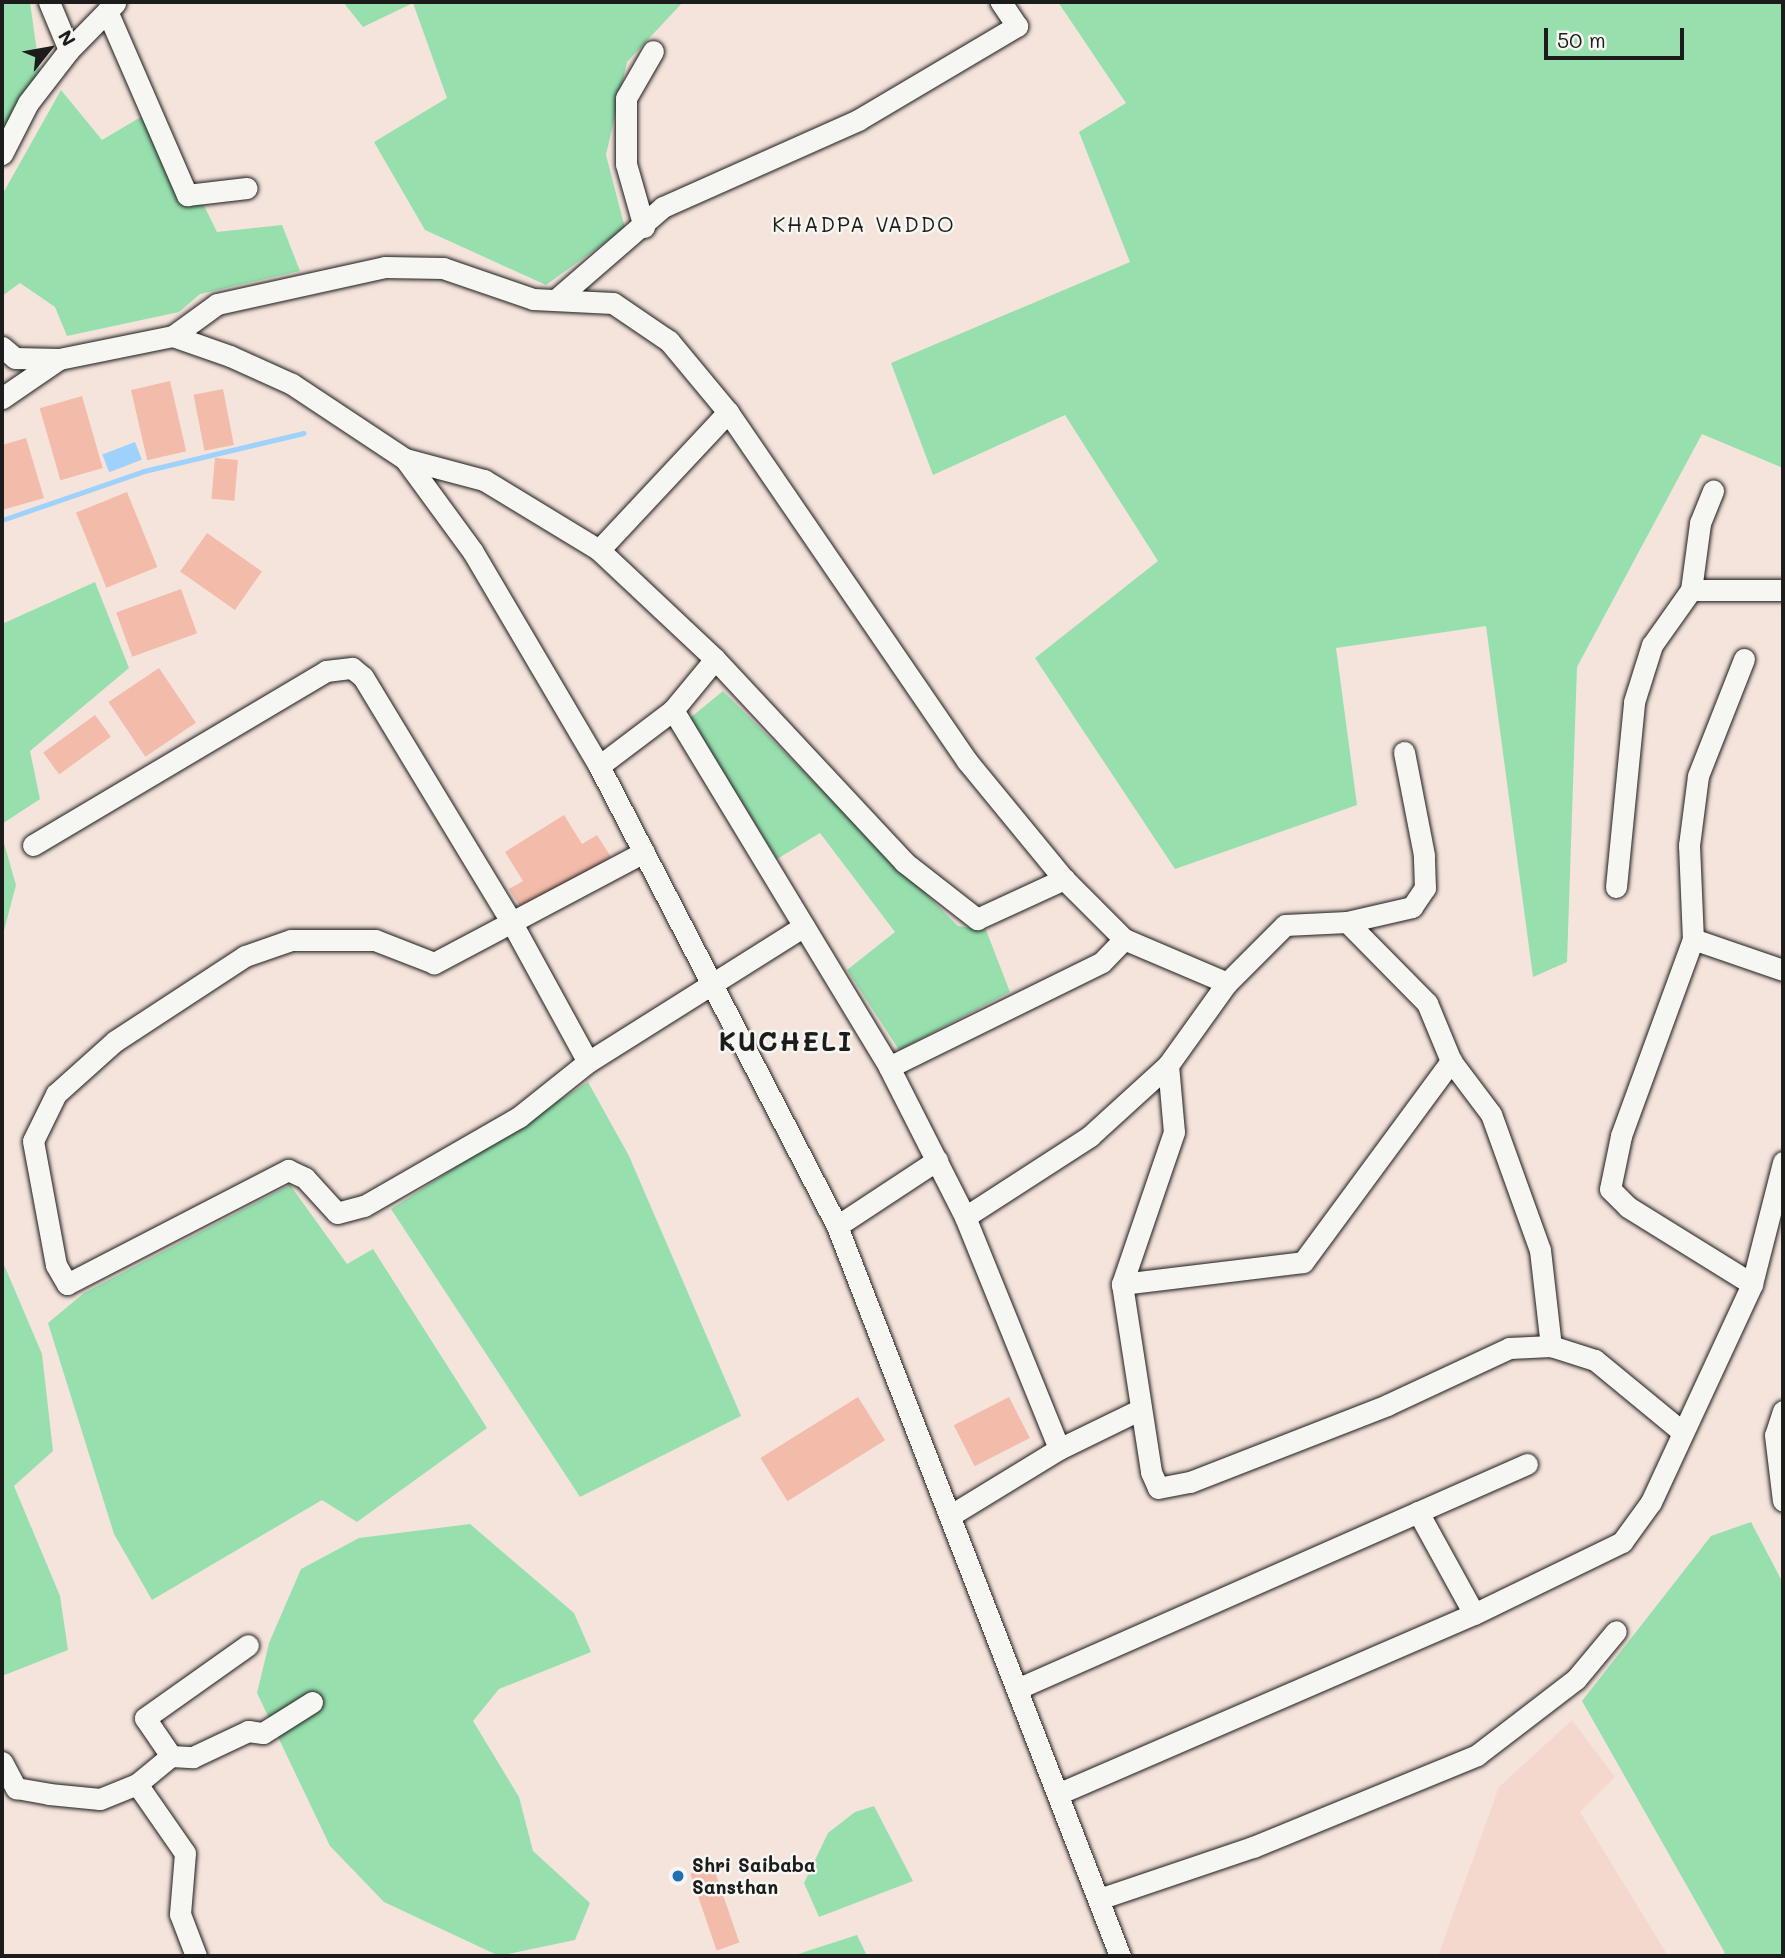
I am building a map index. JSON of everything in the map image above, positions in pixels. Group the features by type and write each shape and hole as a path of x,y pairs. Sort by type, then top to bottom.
{"street":[{"path":"49,2 69,50"},
{"path":"559,297 644,227 663,207 858,120 1017,26 1001,2"},
{"path":"2,153 28,103 69,50 112,6 187,195 247,188"},
{"path":"644,227 626,164 626,98 653,51"},
{"path":"2,347 15,358 59,359 173,335 217,304 385,267 443,268 533,299 559,297 613,303 669,341 729,412 967,761 1064,879 1124,939 1227,983"},
{"path":"173,335 292,384 405,459 484,480 599,550 715,659 904,862 977,919 1064,879"},
{"path":"2,398 59,359"},
{"path":"599,550 729,412"},
{"path":"405,459 473,552 599,766 837,1226 1060,1793 1119,1956"},
{"path":"1616,887 1634,702 1652,645 1691,590 1700,523 1713,490"},
{"path":"1691,590 1783,590"},
{"path":"599,766 673,710 715,659"},
{"path":"1744,659 1698,776 1689,845 1693,939 1621,1136 1610,1189 1628,1207 1752,1284"},
{"path":"33,845 326,671 352,668 363,677 513,925 588,1062"},
{"path":"673,710 889,1067 965,1217 1059,1449"},
{"path":"965,1217 1090,1136 1168,1065 1227,983 1285,925 1347,922 1412,907 1425,888 1404,752"},
{"path":"644,852 513,925 434,963 375,940 291,940 245,956 115,1041 56,1094 33,1141 56,1265 67,1284 90,1277 288,1170 305,1178 337,1213 364,1206 519,1117 588,1062 712,987 804,926"},
{"path":"1347,922 1427,1003 1451,1061 1491,1114 1540,1250 1551,1346"},
{"path":"889,1067 1102,962 1124,939"},
{"path":"1693,939 1783,970"},
{"path":"1122,1284 1303,1262 1451,1061"},
{"path":"1168,1065 1174,1132 1122,1284 1141,1409 1158,1488 1190,1482 1374,1410 1509,1348 1551,1346 1595,1360 1680,1430"},
{"path":"837,1226 937,1160"},
{"path":"1060,1793 1474,1614 1622,1542 1651,1502 1680,1430 1752,1284 1783,1161"},
{"path":"951,1515 1059,1449 1141,1409"},
{"path":"1783,1411 1775,1435 1783,1501"},
{"path":"1019,1688 1527,1464"},
{"path":"1418,1512 1474,1614"},
{"path":"1099,1899 1253,1847 1477,1755 1576,1679 1616,1632"},
{"path":"171,1756 145,1718 248,1645"},
{"path":"2,1762 16,1788 100,1799 137,1784 171,1756 194,1758 248,1731 263,1733 312,1702"},
{"path":"137,1784 185,1853 180,1914 196,1956"}],"shaded area":[{"path":"1572,1720 1615,1777 1580,1812 1668,1956 1438,1956 1499,1787"}],"green space":[{"path":"2,2 30,2 40,74 2,137"},
{"path":"343,2 683,2 627,62 606,155 625,228 546,285 425,230 374,142 447,98 413,3 363,27"},
{"path":"1058,2 1783,2 1783,468 1702,434 1577,667 1567,962 1533,977 1486,626 1336,648 1357,805 1175,869 1035,658 1158,561 1065,415 933,475 891,363 1130,262 1079,132 1126,103"},
{"path":"61,90 102,140 156,108 217,232 282,225 300,271 200,294 179,312 67,336 55,307 20,283 2,296 2,195"},
{"path":"95,582 129,668 30,751 40,799 2,824 2,624"},
{"path":"723,691 958,926 986,930 1010,992 899,1050 847,970 895,932 820,833 777,859 690,718"},
{"path":"2,836 16,885 2,938"},
{"path":"588,1082 629,1156 741,1416 580,1497 391,1209"},
{"path":"290,1185 347,1264 373,1249 487,1428 357,1522 322,1500 152,1600 114,1534 48,1323 84,1293"},
{"path":"2,1260 42,1354 53,1451 14,1486 60,1596 68,1650 2,1676"},
{"path":"1751,1522 1783,1583 1783,1956 1719,1956 1725,1953 1582,1701 1711,1536"},
{"path":"470,1524 574,1613 591,1652 499,1689 473,1721 519,1797 533,1851 590,1903 575,1940 499,1956 384,1902 330,1846 257,1693 269,1643 301,1569 359,1538"},
{"path":"874,1806 913,1881 819,1917 804,1883 828,1833 855,1812"},
{"path":"857,1935 867,1956 792,1956"}],"water":[{"path":"135,442 142,460 109,472 102,455"}],"building":[{"path":"170,381 186,451 147,460 131,390"},
{"path":"223,389 234,445 204,451 194,395"},
{"path":"82,396 103,468 60,480 40,408"},
{"path":"26,438 44,498 2,510 2,445"},
{"path":"215,458 238,460 234,501 211,499"},
{"path":"127,492 157,567 106,588 76,513"},
{"path":"207,533 262,571 235,610 180,572"},
{"path":"181,589 197,633 132,657 116,613"},
{"path":"159,668 196,723 145,757 108,702"},
{"path":"95,715 111,737 59,774 43,753"},
{"path":"564,815 582,844 597,835 611,857 523,911 509,889 523,881 505,852"},
{"path":"858,1397 885,1440 788,1501 760,1458"},
{"path":"1009,1397 1030,1438 975,1466 954,1425"},
{"path":"713,1866 739,1943 717,1950 690,1874"}],"waterway":[{"path":"2,520 144,471 304,433"}],"place":[{"name":"Shri Saibaba Sansthan","path":"678,1876"}],"district":[{"name":"KHADPA VADDO","path":"864,224"},
{"name":"KUCHELI","path":"786,1042"}]}
